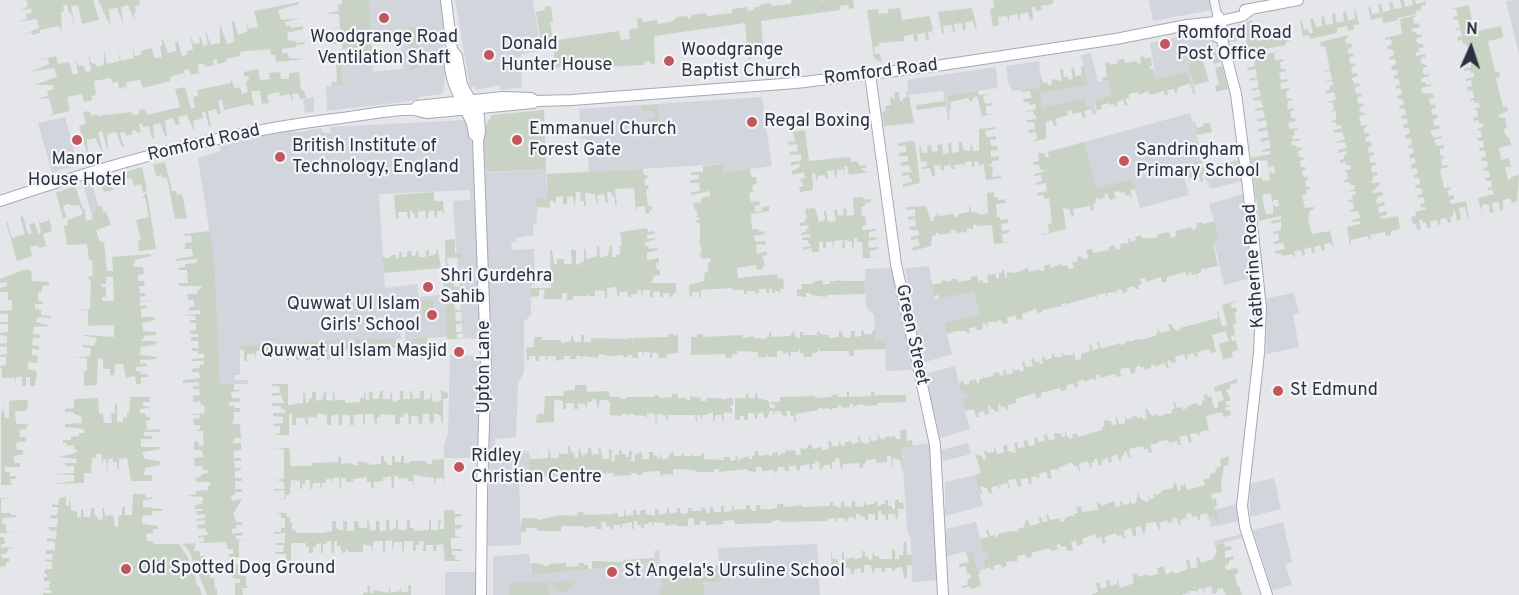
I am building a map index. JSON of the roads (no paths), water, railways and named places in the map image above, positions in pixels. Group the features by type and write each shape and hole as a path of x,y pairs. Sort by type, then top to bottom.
{"main road":[{"name":"Upton Lane","path":"446,0 453,81 467,105 479,116 480,132 478,140 486,358 481,595"},
{"name":"Romford Road","path":"0,201 43,186 128,162 253,132 307,122 414,110 417,106 467,105 502,97 531,98 536,101 765,87 1116,39 1191,25 1200,19 1218,20 1250,10 1298,0"},
{"name":"Katherine Road","path":"1218,20 1221,41 1233,79 1238,105 1261,308 1258,363 1242,506 1245,527 1267,595"},
{"path":"1191,25 1221,41"},
{"name":"Green Street","path":"870,74 896,263 935,445 944,595"}],"street":[{"path":"1214,0 1218,20"}],"place":[{"name":"Woodgrange Road Ventilation Shaft","path":"384,18"},
{"name":"Romford Road Post Office","path":"1165,44"},
{"name":"Donald Hunter House","path":"489,55"},
{"name":"Woodgrange Baptist Church","path":"669,61"},
{"name":"Regal Boxing","path":"752,122"},
{"name":"Manor House Hotel","path":"77,140"},
{"name":"Emmanuel Church Forest Gate","path":"517,140"},
{"name":"British Institute of Technology, England","path":"280,157"},
{"name":"Sandringham Primary School","path":"1124,161"},
{"name":"Shri Gurdehra Sahib","path":"428,287"},
{"name":"Quwwat Ul Islam Girls' School","path":"432,315"},
{"name":"Quwwat ul Islam Masjid","path":"459,352"},
{"name":"St Edmund","path":"1278,391"},
{"name":"Ridley Christian Centre","path":"459,467"},
{"name":"Old Spotted Dog Ground","path":"126,569"},
{"name":"St Angela's Ursuline School","path":"612,572"}]}
